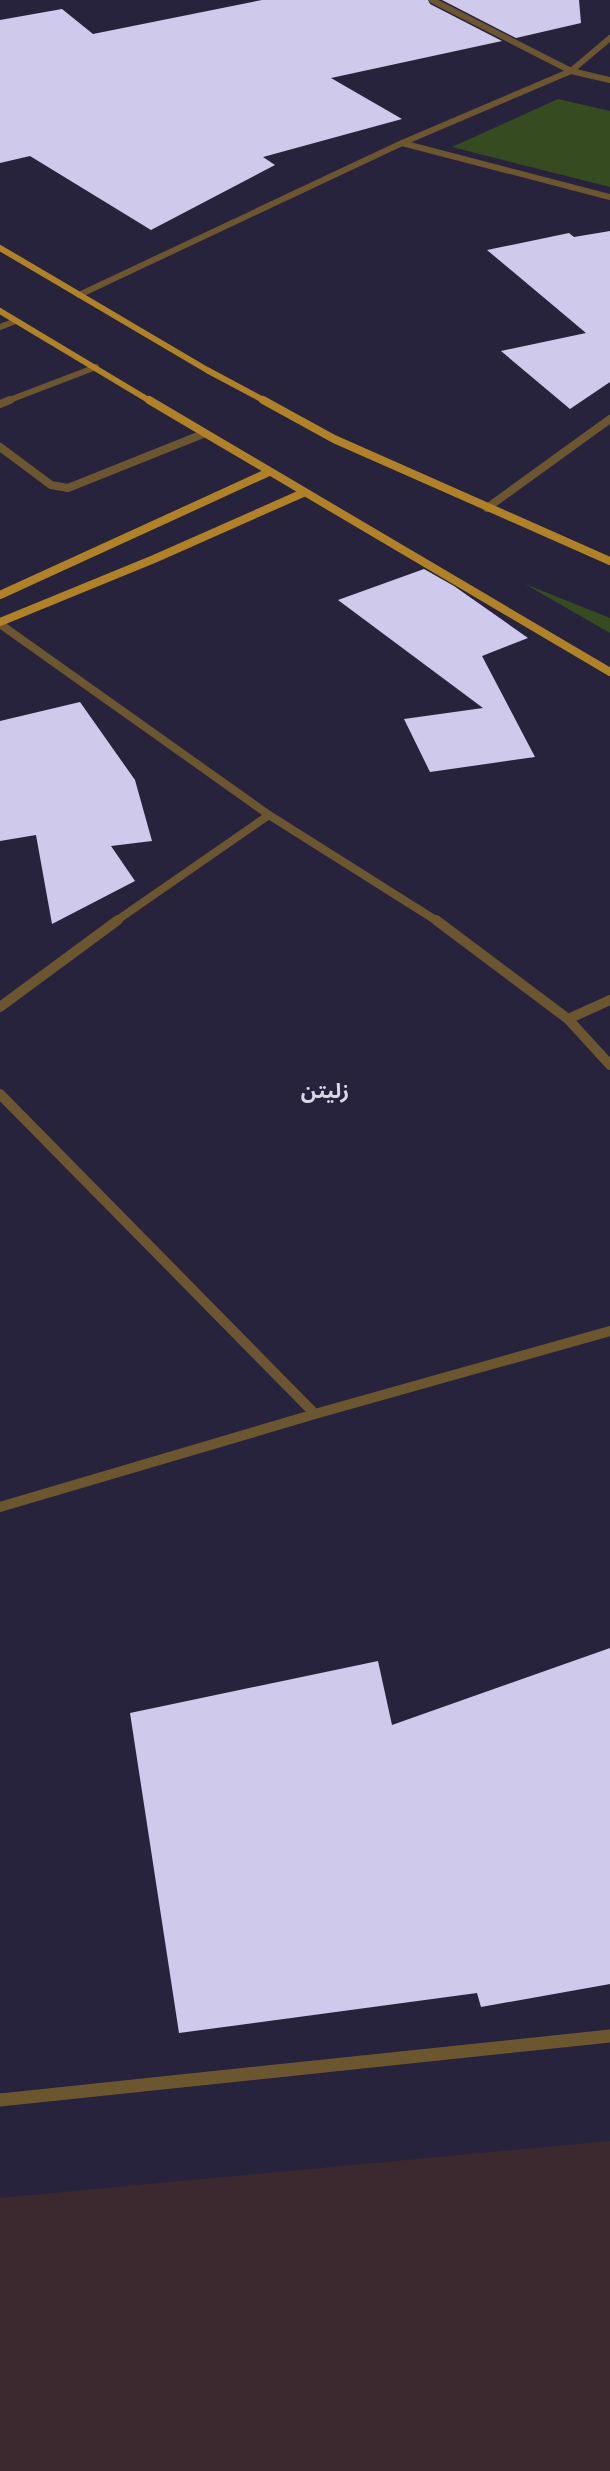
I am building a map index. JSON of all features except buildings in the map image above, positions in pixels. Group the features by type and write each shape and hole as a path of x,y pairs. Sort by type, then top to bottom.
{"main road":[{"path":"0,248 207,370 334,439 487,508 610,561"},
{"path":"0,311 96,367 203,434 302,493 610,672"},
{"path":"0,595 269,472"},
{"path":"0,623 302,493"}],"street":[{"path":"432,0 571,71 610,80"},
{"path":"79,295 402,142 571,71 610,38"},
{"path":"402,142 610,197"},
{"path":"0,327 16,321"},
{"path":"0,404 96,367"},
{"path":"487,508 610,419"},
{"path":"0,447 51,485 68,488 203,434"},
{"path":"0,623 269,815 433,918 568,1020 610,1065"},
{"path":"0,1007 92,938 269,815"},
{"path":"568,1020 610,1000"},
{"path":"0,1094 315,1414"},
{"path":"0,1507 315,1414 610,1331"},
{"path":"0,2100 610,2036"}],"shaded area":[{"path":"610,2141 610,2471 0,2471 0,2198"}],"green space":[{"path":"558,99 610,111 610,187 452,147"},
{"path":"525,584 610,618 610,633"}],"district":[{"name":"زليتن","path":"325,1091"}]}
